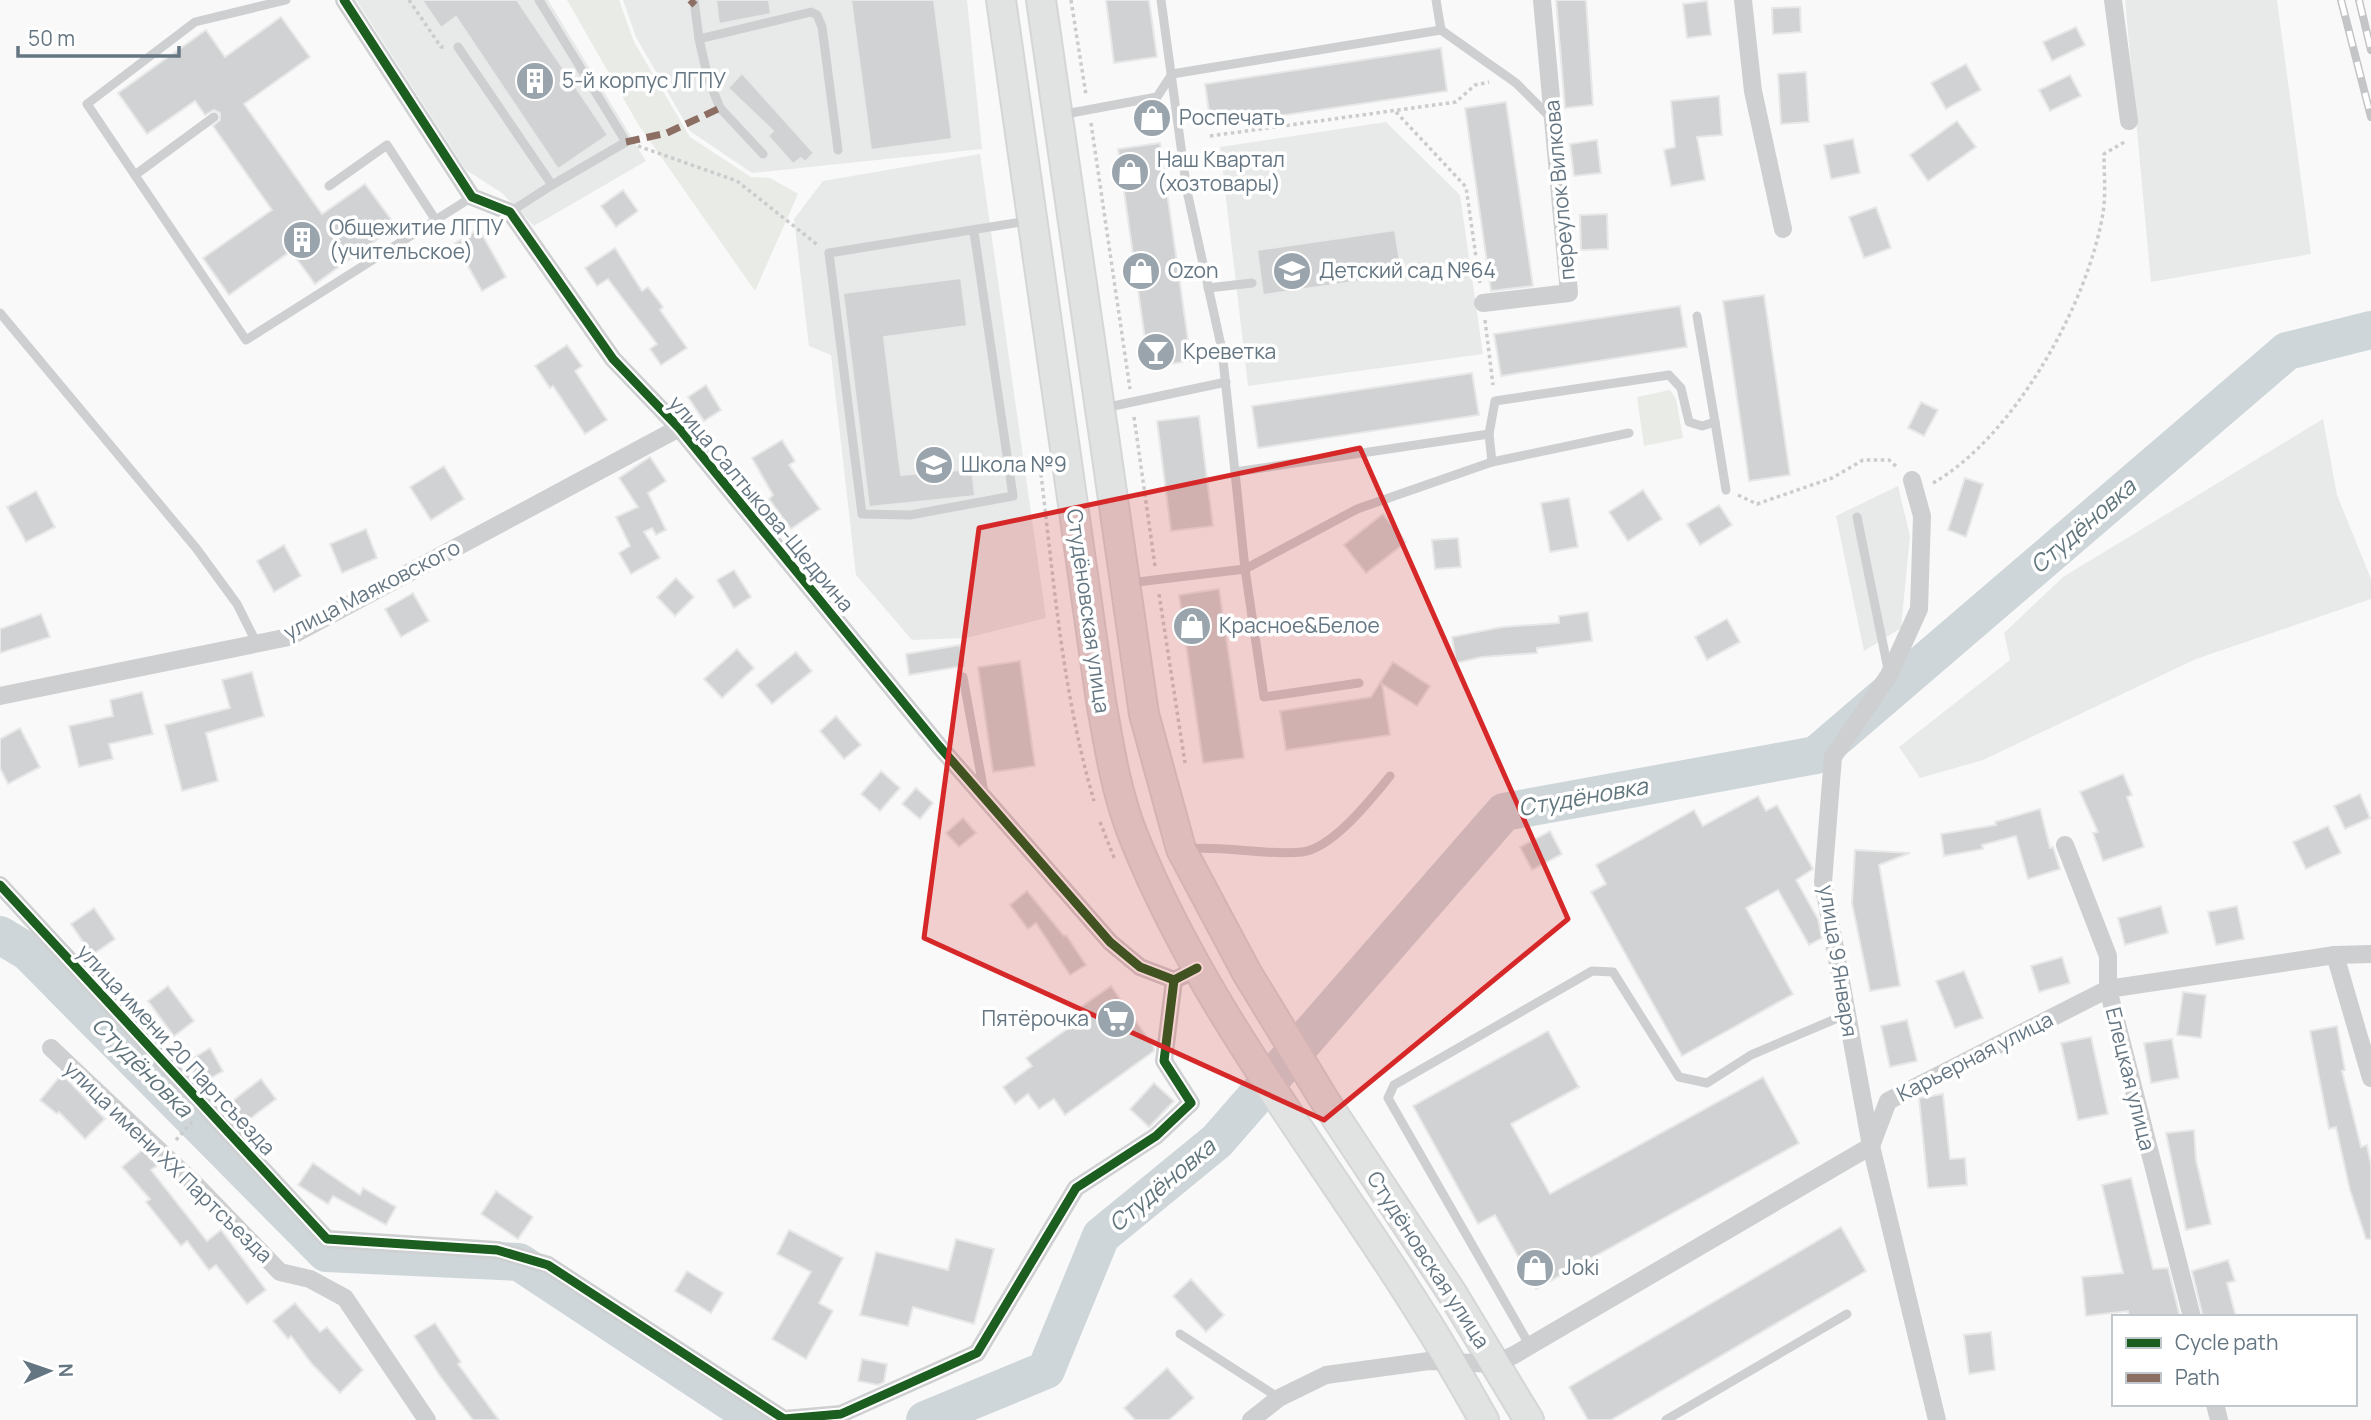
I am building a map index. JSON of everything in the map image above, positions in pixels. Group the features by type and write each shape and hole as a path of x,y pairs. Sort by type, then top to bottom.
{"main road":[{"name":"Студёновская улица","path":"1001,0 1101,701 1115,781 1133,835 1186,974 1213,993 1292,1122 1422,1315 1483,1418"},
{"name":"Студёновская улица","path":"1041,0 1144,714 1181,849 1247,973 1325,1101 1452,1293 1530,1420"},
{"path":"1422,1315 1444,1324 1454,1318 1452,1293"},
{"path":"1483,1418 1487,1390 1495,1384 1515,1395"}],"street":[{"path":"344,0 472,197 510,212"},
{"name":"переулок Вилкова","path":"1483,303 1569,293 1542,0"},
{"path":"1743,0 1753,91 1783,229"},
{"path":"2113,0 2129,121"},
{"name":"улица Салтыкова-Щедрина","path":"510,212 613,359 679,428 985,799 1110,942 1140,967 1186,974"},
{"name":"улица Маяковского","path":"0,696 289,636 679,428"},
{"name":"улица 9 Января","path":"1914,486 1922,516 1919,609 1889,675 1833,757 1824,882 1871,1146 1937,1420"},
{"name":"Елецкая улица","path":"2065,845 2108,956 2108,989 2191,1315"},
{"name":"улица имени 20 Партсъезда","path":"0,885 327,1239 497,1250 548,1265 784,1419 841,1414 977,1353 1076,1188 1156,1136 1191,1103 1164,1061 1186,974"},
{"name":"Карьерная улица","path":"1871,1146 1888,1101 2108,989 2336,955 2371,954"},
{"path":"2336,955 2371,1078"},
{"name":"улица имени ХХ Партсъезда","path":"51,1048 163,1154 280,1272 310,1279 345,1298 427,1420"},
{"path":"1251,1420 1279,1398 1326,1375 1429,1361 1495,1364 1871,1146"}],"lane":[{"path":"286,0 195,22 87,104 246,340 472,197"},
{"path":"510,212 626,142 539,0"},
{"path":"694,0 708,78 720,108 763,154"},
{"path":"1161,0 1187,191 1226,382 1245,569 1264,697 1359,683"},
{"path":"1436,0 1441,30 1509,79 1554,121"},
{"path":"699,39 811,12 817,15 822,27 838,150"},
{"path":"1058,116 1157,97 1172,74 1441,30"},
{"path":"458,47 551,186"},
{"path":"135,175 214,117"},
{"path":"329,186 387,145 435,219"},
{"path":"974,232 1013,496 910,515 862,514 829,253 974,232 1032,220"},
{"path":"1208,288 1252,283"},
{"path":"0,313 196,548 236,604 257,644"},
{"path":"1697,316 1726,489"},
{"path":"1492,462 1489,434 1495,401 1669,375 1681,388 1689,422 1702,426 1715,422"},
{"path":"1100,409 1226,382"},
{"path":"1125,583 1245,569 1357,509 1492,462 1629,433"},
{"path":"1236,472 1489,434"},
{"path":"1857,517 1889,675"},
{"path":"963,677 985,799"},
{"path":"1181,849 1206,846 1304,852 1346,828 1390,776"},
{"path":"1530,1346 1388,1098 1394,1085 1591,971 1613,972 1679,1077 1707,1083 1751,1055 1847,1014"},
{"path":"1669,1419 1847,1314"},
{"path":"1180,1334 1279,1398"}],"path":[{"path":"409,0 440,47 458,47"},
{"path":"1071,0 1187,773"},
{"path":"1210,136 1456,102 1475,85 1509,79"},
{"path":"1396,112 1466,187 1495,401"},
{"path":"1726,489 1757,504 1832,478 1863,460 1889,460 1914,486 1956,470 2032,386 2077,301 2103,212 2104,153 2131,138 2129,121"},
{"path":"626,142 737,181 788,224 829,253"},
{"path":"163,1154 205,1107"}],"highlighted area":[{"path":"1360,448 1568,919 1324,1120 924,938 979,528"}],"shaded area":[{"path":"356,0 548,0 646,161 534,226 502,193 466,170"},
{"path":"567,0 619,0 634,42 690,137 751,177 770,178 798,194 755,291 638,124"},
{"path":"623,0 967,0 982,149 752,173 690,131 636,37"},
{"path":"2125,0 2277,0 2311,254 2151,282"},
{"path":"1386,122 1460,195 1483,354 1248,386 1220,147"},
{"name":"Школа №9","path":"980,154 1046,618 966,638 912,640 856,575 831,355 809,346 794,219 823,181"},
{"path":"1670,390 1676,399 1683,438 1644,446 1637,397"},
{"path":"2323,419 2337,495 2371,579 2371,599 2196,659 1983,760 1920,778 1899,747 2010,660 2004,633 2063,577"},
{"path":"1898,486 1910,536 1901,628 1864,651 1836,516"}],"building":[{"name":"5-й корпус ЛГПУ","path":"422,0 517,0 608,135 558,169 456,17 441,28"},
{"path":"716,0 769,0 771,14 719,24"},
{"path":"851,0 934,0 952,139 871,150"},
{"path":"1106,0 1149,0 1157,57 1114,63"},
{"path":"1556,0 1586,0 1593,105 1565,108"},
{"path":"1707,1 1711,35 1687,38 1683,4"},
{"path":"1800,7 1801,32 1773,34 1772,8"},
{"path":"281,17 310,57 244,104 322,214 365,184 396,226 315,284 291,251 229,295 203,258 272,210 213,126 220,120 220,113 214,110 205,115 195,101 147,134 118,93 206,30 225,57"},
{"path":"2076,27 2085,45 2052,61 2043,42"},
{"path":"1441,48 1447,91 1211,126 1205,84"},
{"path":"1966,64 1981,90 1946,109 1931,83"},
{"path":"1806,72 1809,122 1781,124 1778,74"},
{"path":"742,73 814,153 805,162 801,158 793,164 768,136 773,131 728,88"},
{"path":"2070,75 2081,96 2050,111 2039,90"},
{"path":"1719,96 1722,135 1697,137 1705,180 1671,186 1664,150 1675,147 1671,101"},
{"path":"1506,102 1533,286 1491,291 1465,108"},
{"path":"1957,121 1976,147 1928,181 1910,155"},
{"path":"1853,139 1860,173 1831,179 1824,145"},
{"path":"1597,140 1601,173 1574,176 1570,144"},
{"path":"1160,143 1191,361 1149,367 1118,149"},
{"path":"623,190 638,211 616,227 601,206"},
{"path":"1876,207 1891,248 1864,258 1849,217"},
{"path":"1607,214 1608,249 1581,250 1580,215"},
{"path":"479,229 506,277 482,291 455,243"},
{"path":"1395,230 1402,275 1263,295 1257,250"},
{"path":"615,248 642,291 648,287 663,307 660,310 687,348 661,365 650,349 657,344 608,279 597,286 585,268"},
{"path":"961,278 967,326 884,337 901,475 972,469 975,496 869,507 843,293"},
{"path":"1764,295 1790,475 1749,481 1723,301"},
{"path":"1680,306 1687,347 1501,376 1494,334"},
{"path":"567,345 582,366 575,371 607,420 585,434 553,386 550,388 535,366"},
{"path":"1472,373 1479,415 1258,448 1252,406"},
{"path":"706,385 721,410 704,421 688,397"},
{"path":"1921,402 1938,410 1924,436 1908,428"},
{"path":"1199,416 1213,526 1171,531 1157,421"},
{"path":"782,440 795,461 789,465 820,509 791,529 769,499 773,495 752,458"},
{"path":"650,457 666,481 648,493 666,530 656,535 652,528 644,532 660,558 631,574 619,553 630,546 616,517 638,507 619,478"},
{"path":"444,466 464,499 431,520 410,487"},
{"path":"1965,478 1983,484 1966,537 1948,530"},
{"path":"1643,490 1662,519 1628,541 1609,512"},
{"path":"36,491 55,527 26,542 7,507"},
{"path":"1569,498 1578,547 1550,552 1541,503"},
{"path":"1719,505 1732,525 1700,545 1687,524"},
{"path":"1383,514 1406,542 1366,573 1344,545"},
{"path":"366,529 377,558 342,573 330,544"},
{"path":"1458,538 1461,567 1435,569 1432,540"},
{"path":"284,545 301,576 274,592 257,561"},
{"path":"734,570 751,597 734,608 717,580"},
{"path":"676,578 694,597 675,616 657,597"},
{"path":"1219,589 1244,758 1203,763 1179,595"},
{"path":"413,593 429,621 401,637 385,609"},
{"path":"1588,612 1592,641 1537,648 1537,653 1482,657 1456,663 1452,637 1502,627 1559,623 1559,616"},
{"path":"41,614 50,637 0,653 0,629"},
{"path":"1727,619 1740,642 1707,660 1695,637"},
{"path":"960,645 964,666 909,675 906,654"},
{"path":"737,649 754,668 722,698 704,679"},
{"path":"796,652 812,671 772,704 756,685"},
{"path":"1020,661 1035,766 993,772 978,667"},
{"path":"1393,662 1430,686 1417,706 1382,684 1390,735 1286,750 1280,711 1371,697"},
{"path":"252,672 264,716 206,733 218,781 182,791 165,725 230,708 222,680"},
{"path":"142,692 153,734 109,744 113,759 79,767 69,726 113,716 110,700"},
{"path":"836,716 861,745 844,759 820,731"},
{"path":"20,728 40,767 8,784 0,768 0,739"},
{"path":"881,771 900,788 880,811 861,794"},
{"path":"2123,774 2132,795 2127,797 2144,847 2103,861 2093,833 2098,832 2080,792"},
{"path":"916,788 933,803 920,819 902,804"},
{"path":"2360,794 2370,818 2345,829 2334,806"},
{"path":"1758,796 1766,811 1777,805 1813,869 1796,880 1818,919 1822,938 1809,945 1778,890 1746,908 1793,994 1682,1056 1591,892 1606,884 1596,865 1694,810 1703,826"},
{"path":"2040,809 2050,848 2053,847 2060,869 2028,879 2016,836 1982,845 1983,849 1944,856 1941,834 1996,825 1995,822"},
{"path":"963,818 976,833 959,847 946,833"},
{"path":"2328,826 2341,853 2306,869 2293,842"},
{"path":"1550,831 1562,854 1532,870 1520,847"},
{"path":"1855,850 1910,853 1879,865 1900,986 1870,991 1852,903"},
{"path":"1027,891 1064,936 1066,935 1086,965 1070,975 1036,923 1028,929 1010,905"},
{"path":"2161,906 2168,933 2125,945 2118,918"},
{"path":"2237,906 2244,939 2216,945 2208,912"},
{"path":"94,908 115,939 92,955 71,924"},
{"path":"2062,957 2070,983 2039,992 2031,966"},
{"path":"1964,971 1983,1018 1955,1028 1936,981"},
{"path":"168,986 194,1021 174,1036 148,1001"},
{"path":"1111,986 1154,1047 1154,1051 1065,1115 1054,1099 1039,1109 1028,1094 1015,1104 1003,1087 1032,1066 1026,1058 1087,1015 1081,1007"},
{"path":"2183,992 2206,995 2201,1038 2177,1035"},
{"path":"1907,1020 1917,1061 1890,1067 1881,1026"},
{"path":"2337,1026 2345,1070 2342,1071 2361,1147 2367,1145 2371,1165 2371,1239 2366,1239 2350,1190 2336,1127 2329,1129 2310,1031"},
{"path":"1548,1031 1579,1087 1511,1124 1550,1194 1763,1077 1799,1143 1536,1289 1495,1215 1478,1224 1413,1106"},
{"path":"2091,1037 2108,1114 2078,1120 2061,1043"},
{"path":"2172,1039 2179,1078 2151,1083 2144,1043"},
{"path":"210,1048 223,1071 200,1084 187,1062"},
{"path":"62,1074 105,1119 85,1139 59,1112 57,1114 40,1100"},
{"path":"261,1079 276,1099 242,1125 227,1105"},
{"path":"1154,1083 1174,1101 1149,1127 1130,1109"},
{"path":"1943,1094 1950,1159 1965,1158 1967,1185 1928,1188 1919,1098"},
{"path":"2194,1130 2196,1160 2211,1224 2186,1230 2166,1133"},
{"path":"142,1150 158,1165 151,1170 207,1241 221,1230 266,1290 247,1304 216,1265 209,1270 187,1241 181,1246 146,1202 150,1199 122,1167"},
{"path":"313,1163 360,1195 363,1188 396,1207 386,1225 333,1196 328,1204 298,1185"},
{"path":"2131,1178 2153,1269 2168,1268 2180,1315 2129,1315 2128,1311 2086,1316 2082,1277 2123,1273 2102,1185"},
{"path":"496,1191 533,1217 518,1239 481,1214"},
{"path":"1841,1227 1866,1271 1611,1420 1588,1420 1569,1387"},
{"path":"789,1230 843,1258 819,1303 833,1311 806,1359 772,1339 811,1272 777,1254"},
{"path":"956,1239 994,1249 974,1324 913,1307 908,1326 860,1315 876,1252 948,1270"},
{"path":"2228,1260 2235,1281 2227,1283 2235,1315 2203,1315 2192,1271"},
{"path":"687,1271 723,1293 711,1313 675,1291"},
{"path":"1191,1279 1224,1315 1206,1332 1173,1296"},
{"path":"295,1303 320,1332 327,1327 363,1370 340,1393 312,1364 291,1336 288,1339 273,1321"},
{"path":"435,1323 461,1362 458,1364 499,1420 473,1420 440,1376 414,1336"},
{"path":"1991,1332 1995,1370 1969,1374 1964,1335"},
{"path":"862,1359 887,1364 884,1382 878,1385 858,1381"},
{"path":"1167,1368 1194,1398 1169,1420 1135,1420 1124,1408"}],"waterway":[{"name":"Студёновка","path":"925,1420 1046,1370 1101,1236 1217,1141 1504,812 1816,755 2287,351 2371,330"},
{"name":"Студёновка","path":"0,935 28,952 326,1253 519,1262 758,1420"}],"railway":[{"path":"2341,0 2371,117"},
{"path":"2359,0 2371,50"}],"marked path":[{"path":"690,0 695,5"},
{"path":"626,142 667,133 720,108"}],"cycle path":[{"path":"344,0 472,197 510,212 613,359 679,428 939,746 1110,942 1140,967 1174,980 1197,968"},
{"path":"0,885 327,1239 497,1250 548,1265 784,1419 841,1414 977,1353 1076,1188 1156,1136 1191,1103 1164,1061 1174,980"}],"place":[{"name":"5-й корпус ЛГПУ","path":"535,81"},
{"name":"Роспечать","path":"1152,118"},
{"name":"Наш Квартал (хозтовары)","path":"1130,172"},
{"name":"Общежитие ЛГПУ (учительское)","path":"302,240"},
{"name":"Ozon","path":"1141,271"},
{"name":"Детский сад №64","path":"1292,271"},
{"name":"Креветка","path":"1156,352"},
{"name":"Школа №9","path":"934,465"},
{"name":"Красное&Белое","path":"1192,626"},
{"name":"Пятёрочка","path":"1116,1019"},
{"name":"Joki","path":"1535,1268"}]}
